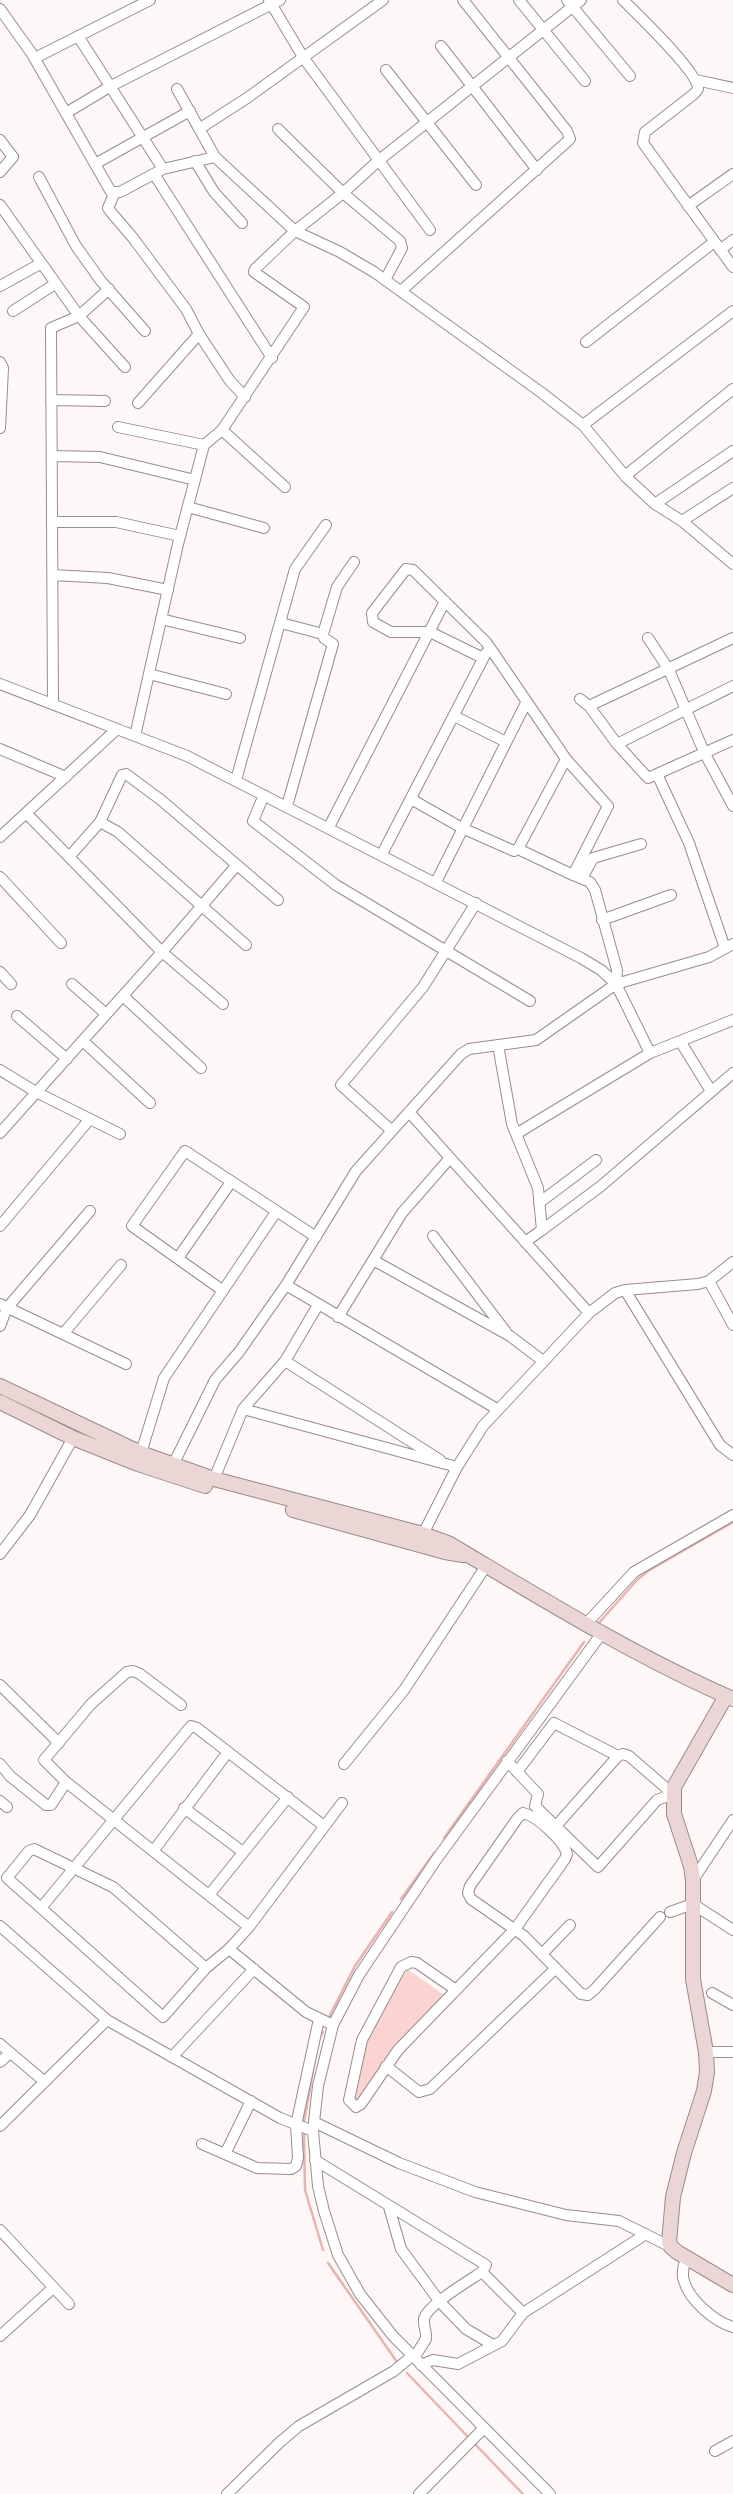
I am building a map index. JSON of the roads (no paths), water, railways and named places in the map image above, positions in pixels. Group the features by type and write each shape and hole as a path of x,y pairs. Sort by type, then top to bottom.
{"main road":[{"path":"0,1386 141,1453 214,1480 423,1534 448,1543 602,1633 729,1698 679,1775 673,1794 674,1814 691,1866 693,1880 693,1979 706,2052 707,2072 704,2091 684,2154 673,2197 671,2247 733,2285"},
{"path":"0,1402 74,1438 138,1464 211,1488 445,1552 471,1556"}],"street":[{"path":"35,58 150,0"},
{"path":"199,130 383,0"},
{"path":"401,291 568,143 570,137 463,0"},
{"path":"519,0 585,80"},
{"path":"134,736 180,536 204,445 222,430 272,358 304,307 254,272 295,231 343,194 378,161 472,89 544,30 570,3 581,0"},
{"path":"623,0 696,80 699,87 697,91 645,132 642,139 645,147 733,267"},
{"path":"66,113 111,86 273,2 303,57 430,230"},
{"path":"570,3 630,76"},
{"path":"0,9 35,58 111,192 120,192 159,172 215,157"},
{"path":"78,36 144,138 159,172 272,358"},
{"path":"440,46 537,170"},
{"path":"386,70 476,185"},
{"path":"696,80 733,88"},
{"path":"177,88 215,157 295,231 340,252 385,280 583,425 625,476 655,504 682,521 733,564"},
{"path":"95,164 190,111"},
{"path":"278,129 343,194 402,244 385,280"},
{"path":"0,140 13,157 0,172"},
{"path":"195,162 214,192 242,223"},
{"path":"688,206 733,174"},
{"path":"40,177 76,246 145,331"},
{"path":"115,192 108,208 186,308 199,334 230,381 245,397"},
{"path":"0,205 78,316 125,368"},
{"path":"586,342 717,246 733,240"},
{"path":"0,286 40,264"},
{"path":"13,310 55,284"},
{"path":"53,704 51,328 78,316 109,289"},
{"path":"583,425 733,311"},
{"path":"138,403 199,334"},
{"path":"0,362 3,368 0,428"},
{"path":"625,476 733,390"},
{"path":"51,400 105,401"},
{"path":"118,428 204,445"},
{"path":"222,430 285,487"},
{"path":"655,504 733,451"},
{"path":"52,456 100,457 195,480"},
{"path":"682,521 733,488"},
{"path":"188,507 264,528"},
{"path":"53,522 116,522 180,536"},
{"path":"236,780 295,569 326,525"},
{"path":"287,806 333,644 324,638 323,634 337,587 354,562"},
{"path":"484,658 430,632 388,631 373,622 371,615 407,568 413,570 445,601 489,648 566,759 608,806 578,876"},
{"path":"53,576 108,578 168,590"},
{"path":"329,827 445,601"},
{"path":"161,620 240,638"},
{"path":"281,623 323,634"},
{"path":"648,638 669,670 704,752 729,786 733,806"},
{"path":"589,706 669,670 733,638"},
{"path":"382,854 489,648"},
{"path":"149,674 226,694"},
{"path":"0,684 187,756 382,854 581,958 601,970 616,984 650,1053"},
{"path":"617,744 733,686"},
{"path":"580,699 589,706 617,744 648,778 733,740"},
{"path":"436,882 526,703"},
{"path":"454,716 506,742"},
{"path":"0,837 117,729"},
{"path":"0,749 66,776"},
{"path":"411,799 462,828 511,852 518,848 566,759"},
{"path":"69,857 100,822 121,777 126,774 161,800 278,900"},
{"path":"173,1465 215,1380 238,1352 286,1285 356,1170 461,1054 469,1049 536,1040 616,984 708,957 729,946 689,843 657,774"},
{"path":"264,795 253,820 336,885 530,1001"},
{"path":"26,813 162,952 223,1004"},
{"path":"100,822 118,832 246,945"},
{"path":"578,876 593,858 641,844"},
{"path":"518,848 590,882 595,890 617,970 616,984"},
{"path":"0,1133 202,907 236,866"},
{"path":"0,877 61,943"},
{"path":"602,920 672,895"},
{"path":"392,1132 340,1085 423,986 448,951 476,903"},
{"path":"0,972 11,984"},
{"path":"72,984 106,1014"},
{"path":"123,996 201,1068"},
{"path":"17,1016 67,1058"},
{"path":"516,1134 650,1053 733,1020"},
{"path":"83,1040 150,1103"},
{"path":"680,1041 712,1091"},
{"path":"498,1045 512,1124 538,1188 542,1230"},
{"path":"0,1070 36,1092 120,1134"},
{"path":"525,1242 601,1186 733,1073"},
{"path":"409,1112 589,1313"},
{"path":"0,1226 90,1119"},
{"path":"222,1290 132,1226 185,1151 316,1237"},
{"path":"338,1317 402,1213 450,1158"},
{"path":"539,1203 596,1160"},
{"path":"178,1258 231,1182"},
{"path":"0,1326 4,1306 90,1211"},
{"path":"141,1453 164,1378 276,1212"},
{"path":"432,1236 510,1336"},
{"path":"373,1260 510,1336 543,1361"},
{"path":"423,1534 453,1466 497,1409 589,1313 615,1292 688,1286 709,1281 733,1262"},
{"path":"63,1334 122,1265"},
{"path":"709,1281 733,1325"},
{"path":"286,1285 497,1409"},
{"path":"625,1290 720,1444 733,1455"},
{"path":"214,1480 243,1409 285,1361 318,1305"},
{"path":"4,1306 126,1364"},
{"path":"285,1361 453,1466"},
{"path":"243,1409 453,1466"},
{"path":"0,1554 30,1515 74,1438"},
{"path":"586,1624 634,1572 733,1515"},
{"path":"344,1764 404,1690 486,1566"},
{"path":"550,2494 480,2432 360,2294 338,2254 324,2211 315,2160 313,2126 320,2076 333,2025 359,1975 507,1761 602,1633"},
{"path":"181,1705 140,1674 127,1672 91,1704 44,1760 66,1782 249,1927"},
{"path":"0,1685 58,1743"},
{"path":"517,1772 554,1723 618,1756"},
{"path":"41,1908 72,1868 191,1726 197,1728 324,1826"},
{"path":"154,1850 228,1752"},
{"path":"507,1761 538,1794 535,1806 598,1867 657,1800 673,1794 629,1756 623,1754 618,1756 556,1826"},
{"path":"0,1764 14,1780 46,1805 52,1804 66,1782"},
{"path":"209,1895 288,1797"},
{"path":"206,1968 112,1887 34,1849 29,1851 8,1875 8,1881 164,2017 206,1968 229,1949 249,1927 342,1803"},
{"path":"184,1808 243,1852"},
{"path":"456,1990 418,1963 411,1962 401,1967 362,2040 349,2100 351,2104 356,2107 362,2104 386,2066 515,1929 567,1854 564,1845 538,1820 523,1813 470,1886 468,1893 471,1899 515,1929 581,1994 588,1995 660,1917"},
{"path":"693,1880 733,1820"},
{"path":"670,1912 693,1904 733,1930"},
{"path":"542,1954 570,1925"},
{"path":"0,1926 107,2020 296,2125 313,2126 475,2192 566,2215 619,2221 671,2247"},
{"path":"229,1949 306,2012 333,2025"},
{"path":"386,2066 419,2092 430,2089 555,1968"},
{"path":"172,2057 254,1969"},
{"path":"712,1993 733,2005"},
{"path":"202,2144 257,2168 291,2169 298,2162 296,2125 319,2019"},
{"path":"0,2126 107,2020"},
{"path":"0,2044 45,2082"},
{"path":"706,2052 733,2052"},
{"path":"0,2062 10,2053"},
{"path":"225,2154 250,2101"},
{"path":"315,2160 390,2208 486,2265 482,2272 440,2302 425,2317 426,2339 416,2360"},
{"path":"390,2208 402,2249 440,2302 466,2329 493,2345"},
{"path":"0,2230 69,2304"},
{"path":"226,2494 299,2426 416,2360 437,2360 458,2364 502,2341 523,2313 646,2234"},
{"path":"686,2257 682,2272 687,2289 713,2317 733,2327"},
{"path":"482,2272 523,2313"},
{"path":"0,2336 53,2288"},
{"path":"419,2494 480,2432"},
{"path":"715,2452 733,2441"}],"waterway":[{"path":"597,1625 637,1580 648,1571 733,1522"},
{"path":"444,1838 584,1642"},
{"path":"401,1899 435,1852"},
{"path":"328,2019 355,1966 392,1912"},
{"path":"319,2039 323,2032"},
{"path":"304,2122 316,2054"},
{"path":"304,2133 305,2190 323,2250"},
{"path":"328,2263 397,2362"},
{"path":"407,2373 470,2439"},
{"path":"474,2443 523,2494"}]}
